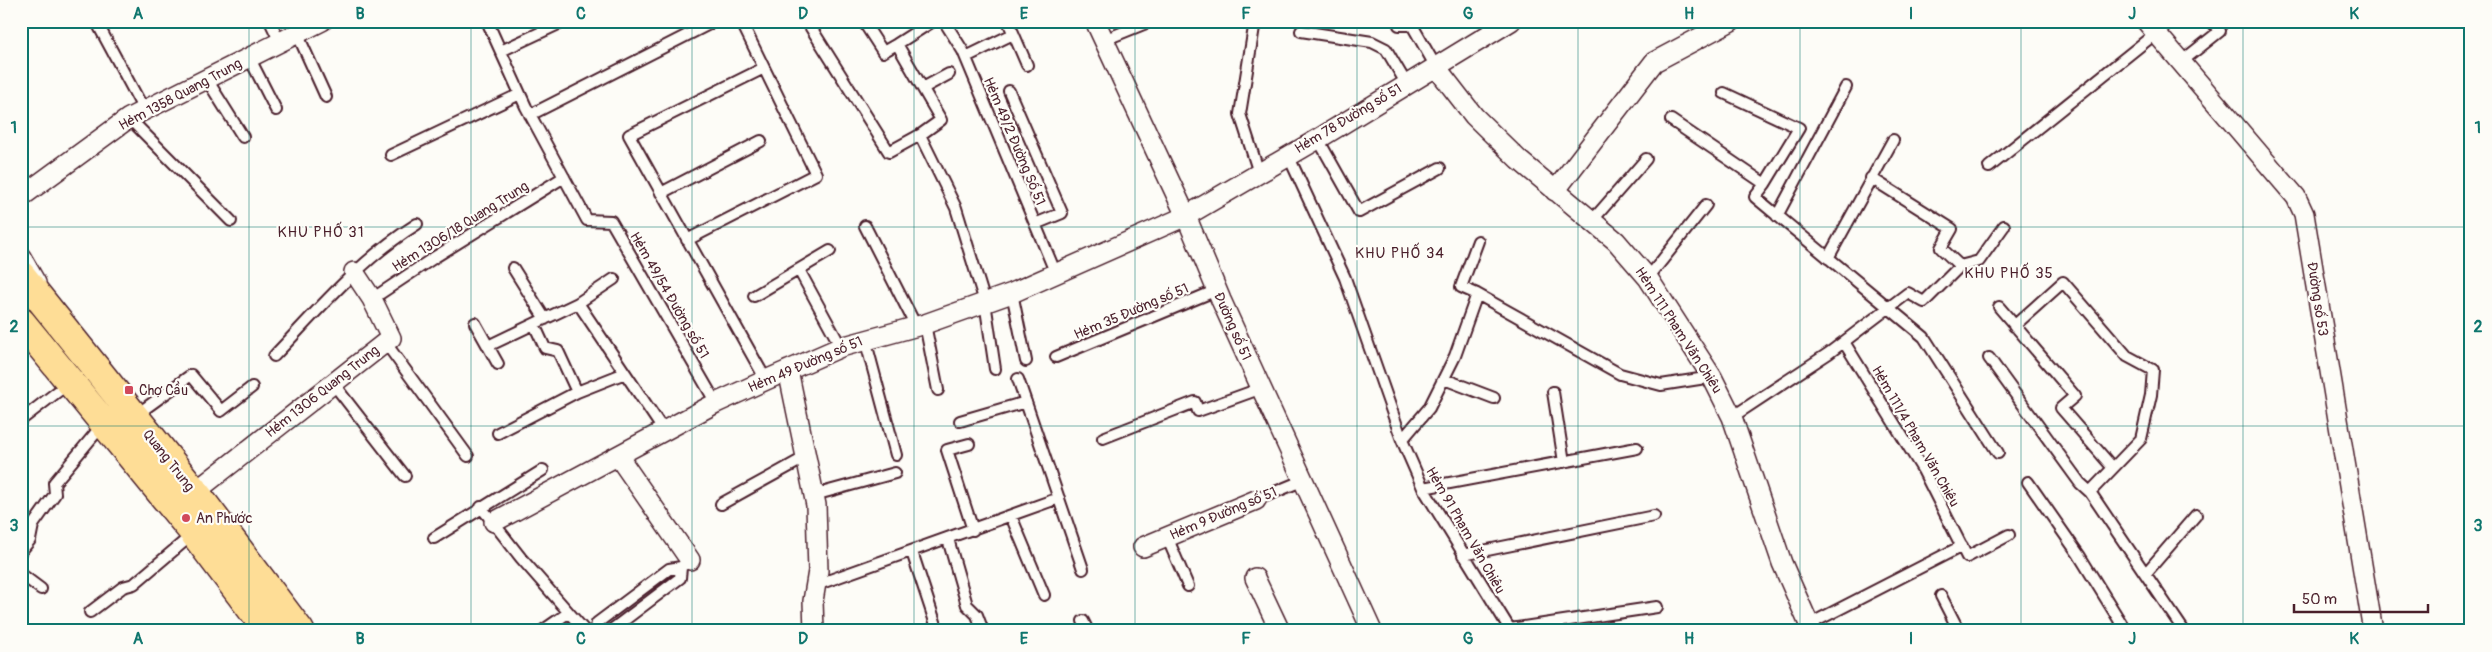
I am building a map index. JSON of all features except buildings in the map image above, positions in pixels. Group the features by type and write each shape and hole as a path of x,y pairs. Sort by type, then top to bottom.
{"main road":[{"name":"Quang Trung","path":"21,275 195,492 284,628"},
{"name":"Quang Trung","path":"25,328 71,381 194,533 284,628"}],"street":[{"name":"Hẻm 1358 Quang Trung","path":"21,198 137,114 322,21"},
{"name":"Đường số 51","path":"1096,21 1186,216 1217,290 1372,631"},
{"path":"1555,191 1654,62 1730,21"},
{"name":"Hẻm 78 Đường số 51","path":"1186,216 1318,139 1406,83 1436,67 1503,23"},
{"name":"Đường số 53","path":"2151,27 2296,197 2304,214 2373,631"},
{"name":"Hẻm 111 Phạm Văn Chiêu","path":"1436,67 1474,116 1555,191 1616,241 1648,278 1712,377 1732,417 1782,563 1811,628"},
{"name":"Hẻm 49 Đường số 51","path":"494,522 716,403 788,370 841,347 921,325 1012,293 1186,216"},
{"name":"Quang Trung","path":"21,257 54,315"},
{"name":"Hẻm 1306 Quang Trung","path":"195,492 332,382 391,338 372,299 354,272"},
{"path":"788,370 814,495 818,571 813,602 814,631"},
{"path":"618,456 685,564"},
{"name":"Hẻm 9 Đường số 51","path":"1142,547 1256,500"},
{"path":"1255,578 1280,631"}],"lane":[{"path":"96,21 137,114 231,221"},
{"path":"270,21 280,42"},
{"path":"487,21 530,115 564,177"},
{"path":"500,51 565,21"},
{"path":"530,115 715,21"},
{"path":"687,240 816,174 741,21"},
{"path":"863,21 883,52 933,21"},
{"name":"Hẻm 49/2 Đường Số 51","path":"944,21 966,57 1056,274"},
{"path":"1008,21 1027,65"},
{"path":"1104,40 1151,21"},
{"path":"1255,21 1240,114 1259,173"},
{"path":"1399,21 1399,24 1412,25 1436,67"},
{"path":"2181,62 2220,30 2211,21"},
{"path":"808,23 889,152 920,135 940,120 897,44"},
{"path":"1989,167 2151,27"},
{"path":"1301,32 1372,42 1386,49 1406,83"},
{"path":"297,34 326,97"},
{"path":"966,57 1014,34"},
{"path":"249,57 276,110"},
{"path":"764,68 629,135 766,380"},
{"path":"923,88 949,74"},
{"path":"206,78 243,137"},
{"path":"1777,216 1846,88"},
{"path":"1009,91 1062,213 1035,224"},
{"path":"1724,93 1799,128 1755,197 1924,337 1998,453"},
{"path":"391,154 520,94"},
{"path":"1671,120 1765,184"},
{"path":"920,135 956,208 985,302 995,370"},
{"path":"1318,139 1359,212 1440,168"},
{"path":"1828,258 1893,140"},
{"path":"661,193 761,141"},
{"name":"Hẻm 91 Phạm Văn Chiêu","path":"1288,155 1345,278 1402,440 1424,488 1463,555 1511,630"},
{"path":"1592,222 1646,160"},
{"name":"Hẻm 49/54 Đường số 51","path":"564,177 587,220 611,221 716,403"},
{"name":"Hẻm 1306/18 Quang Trung","path":"372,299 564,177"},
{"path":"1871,178 1952,229 1941,248 1960,266"},
{"path":"1648,278 1706,205"},
{"path":"274,356 354,272 390,241 417,224"},
{"path":"865,226 921,325 938,390"},
{"path":"1732,417 1844,342 1908,292 1924,302 1960,266 1979,261 2004,226"},
{"path":"1478,241 1461,286 1620,374 1661,385 1712,377"},
{"path":"754,296 830,251"},
{"path":"513,268 545,319"},
{"path":"799,270 841,347"},
{"path":"488,346 578,303 614,279"},
{"path":"2014,326 2063,282 2127,356 2153,370 2151,395 2141,438 2090,492"},
{"name":"Hẻm 35 Đường số 51","path":"1056,357 1217,290"},
{"path":"1012,293 1026,361"},
{"path":"1402,440 1429,408 1456,356 1477,294"},
{"path":"578,303 664,431"},
{"path":"1999,307 2075,396 2061,408 2113,468"},
{"path":"475,323 498,364"},
{"path":"534,324 545,348 558,351 577,392"},
{"path":"865,339 896,455"},
{"path":"385,342 468,456"},
{"name":"Hẻm 111/4 Phạm Văn Chiêu","path":"1844,342 1923,470 1962,546"},
{"path":"1989,358 2080,483 2090,492 2184,631"},
{"path":"498,433 577,392 625,373"},
{"path":"135,416 191,375 221,411 252,386"},
{"path":"1018,379 1083,570"},
{"path":"1444,379 1494,398"},
{"path":"21,420 71,381"},
{"path":"332,382 405,476"},
{"path":"1103,438 1195,402 1198,411 1262,388"},
{"path":"1553,392 1564,462"},
{"path":"960,421 1026,402"},
{"path":"21,551 30,540 33,525 55,494 54,483 104,422"},
{"path":"968,444 947,450 973,530"},
{"path":"1424,488 1637,448"},
{"path":"721,504 806,457"},
{"path":"434,538 481,507 544,470"},
{"path":"814,495 895,473"},
{"name":"Hẻm 9 Đường số 51","path":"1256,500 1304,480"},
{"path":"2028,482 2079,555 2126,631"},
{"path":"816,585 1059,498"},
{"path":"481,507 521,558 585,631"},
{"path":"2146,573 2196,515"},
{"path":"1011,516 1044,595"},
{"path":"1463,555 1654,516"},
{"path":"90,612 123,587 134,584 194,533"},
{"path":"1811,628 1962,546 1967,557 2009,535"},
{"path":"1167,537 1188,586"},
{"path":"948,539 968,605 977,616 983,631"},
{"path":"912,552 938,631"},
{"path":"595,631 597,623 669,569 685,564"},
{"path":"610,631 680,578 685,564"},
{"path":"21,574 41,589"},
{"path":"637,594 645,604"},
{"path":"1941,596 1959,631"},
{"path":"1511,630 1657,607"},
{"path":"542,631 568,613"},
{"path":"1082,621 1088,631"}],"place":[{"name":"Chợ Cầu","path":"129,390"},
{"name":"An Phước","path":"186,518"}],"district":[{"name":"KHU PHỐ 31","path":"321,232"},
{"name":"KHU PHỐ 34","path":"1400,253"},
{"name":"KHU PHỐ 35","path":"2009,273"}]}
